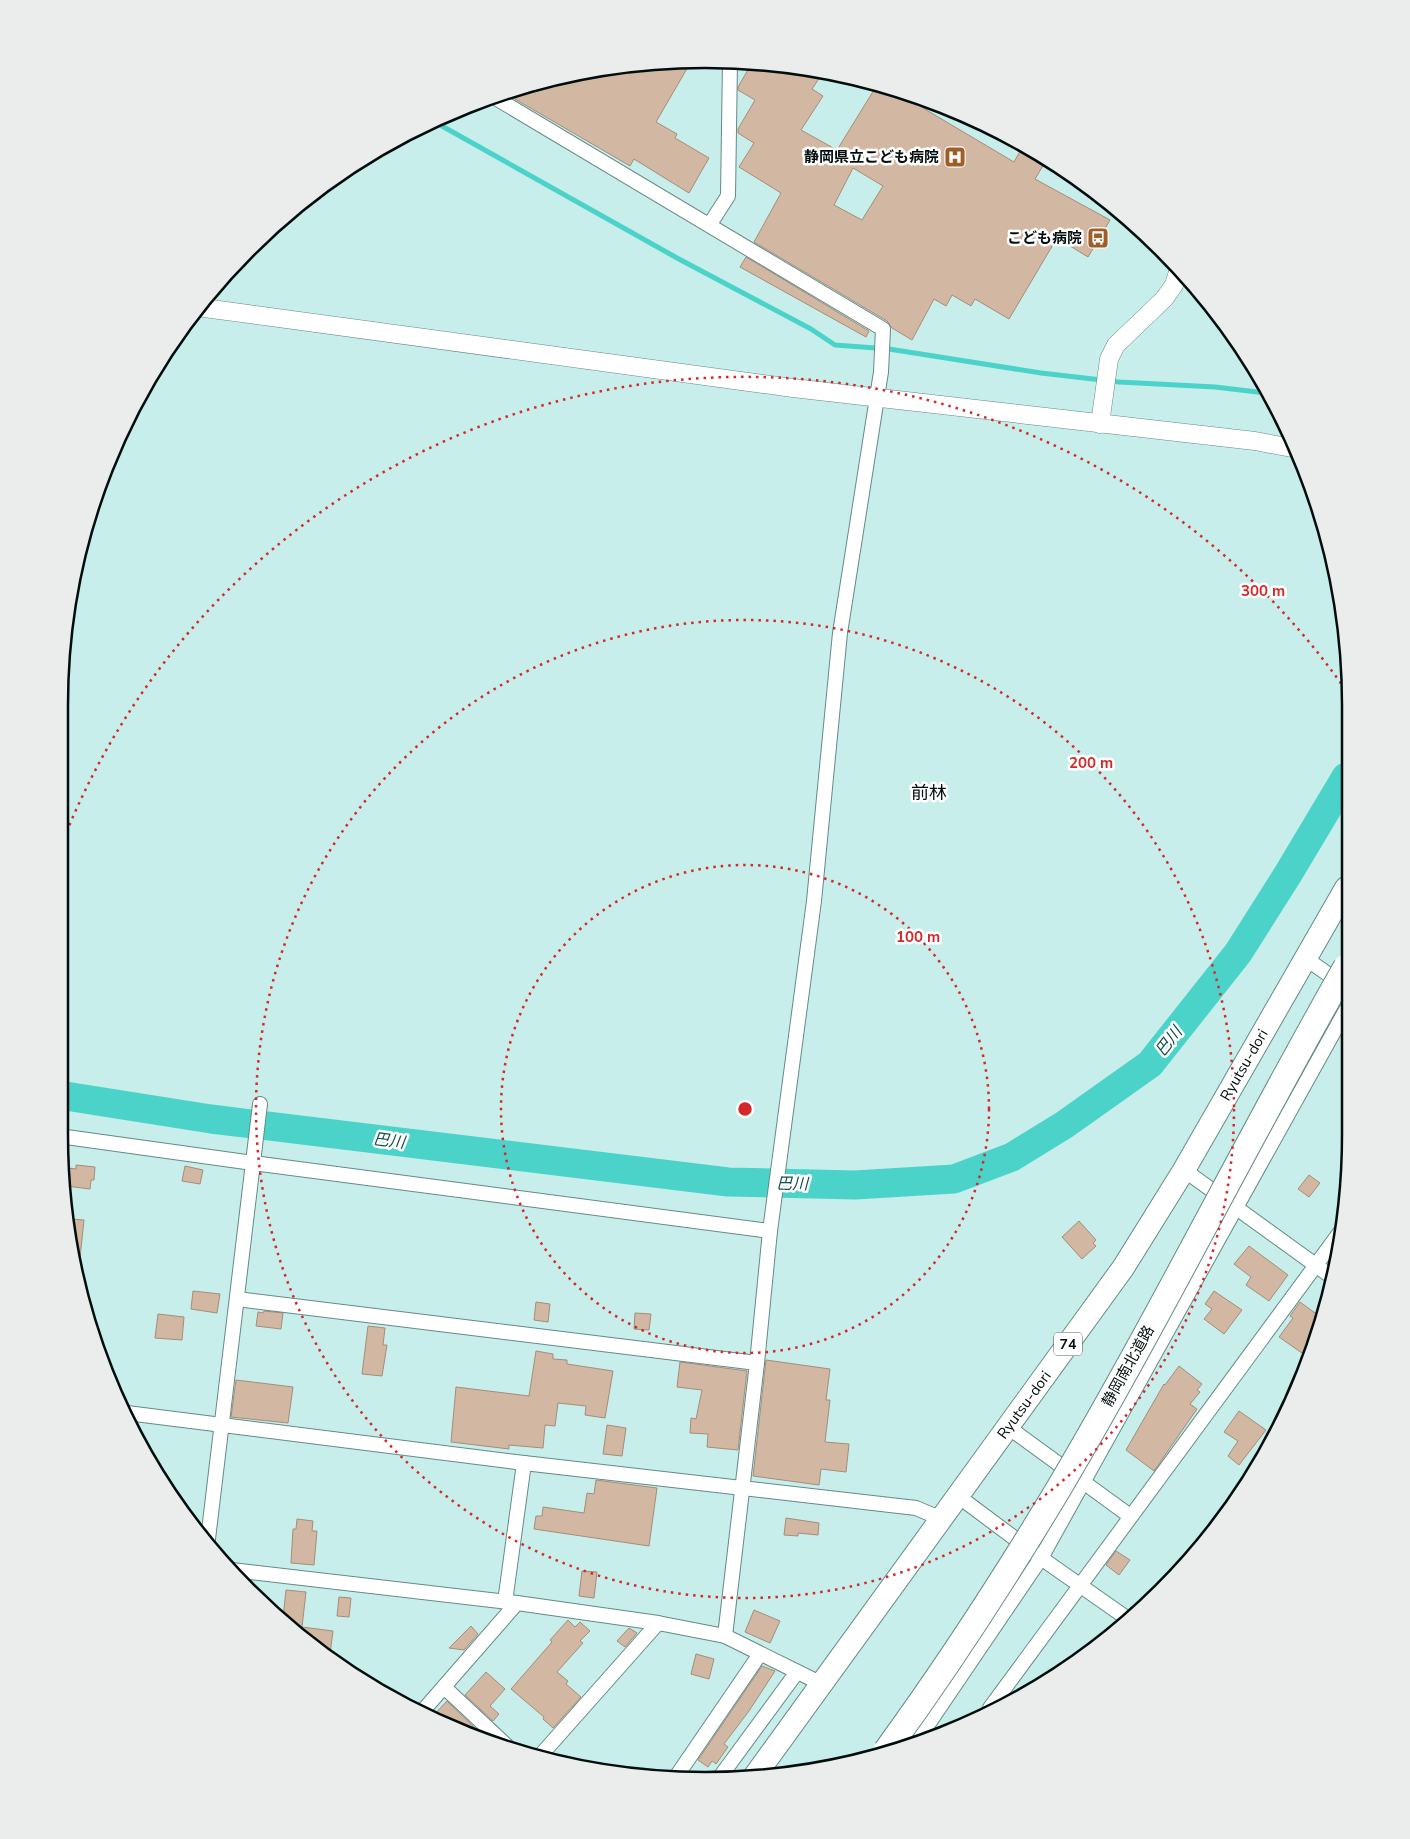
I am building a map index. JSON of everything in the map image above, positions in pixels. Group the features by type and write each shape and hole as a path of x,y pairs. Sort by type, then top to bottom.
{"highway":[{"name":"静岡南北道路","path":"891,1744 976,1620 1058,1489 1175,1281 1287,1072 1342,974"},
{"name":"静岡南北道路","path":"904,1740 983,1625 1070,1486 1342,993"}],"main road":[{"name":"Ryutsu-dori","path":"760,1769 1123,1268 1184,1170 1342,895"}],"street":[{"path":"710,224 728,196 730,69"},
{"path":"501,101 710,224 883,329 880,372 840,633 814,901 770,1231 757,1363 725,1636"},
{"path":"1100,424 1108,359 1116,345 1164,299 1174,285 1177,277"},
{"path":"206,308 632,367 1255,441 1288,447"},
{"path":"1305,958 1342,983"},
{"path":"922,1733 1042,1558 1342,1017"},
{"path":"209,1533 260,1104"},
{"path":"68,1137 770,1231"},
{"path":"1184,1170 1327,1273"},
{"path":"994,1702 1332,1244"},
{"path":"237,1299 757,1363"},
{"path":"132,1414 524,1463 916,1508 942,1519"},
{"path":"1008,1427 1130,1516"},
{"path":"426,1707 511,1602 524,1463"},
{"path":"958,1496 1122,1615"},
{"path":"241,1571 511,1602 658,1623 725,1636 822,1684"},
{"path":"544,1751 658,1623"},
{"path":"680,1771 760,1654"},
{"path":"724,1771 798,1672"},
{"path":"444,1687 497,1737"}],"building":[{"path":"687,68 656,122 677,134 675,138 709,158 689,193 634,159 630,166 515,99 515,96 540,89 581,80 622,73"},
{"path":"748,69 819,78 812,89 823,96 801,130 837,150 874,90 910,101 924,106 923,108 1014,162 1020,151 1024,153 1043,165 1035,179 1110,220 1088,257 1057,238 1009,319 975,299 971,306 952,295 946,306 934,299 912,340 892,328 887,321 754,242 781,193 739,167 754,143 738,133 738,129 755,100 738,90","holes":["853,168 883,186 862,220 834,205"]},
{"path":"746,257 869,331 866,337 740,267"},
{"path":"76,1165 95,1167 94,1180 91,1180 90,1189 70,1187 69,1168 76,1169"},
{"path":"185,1166 203,1170 200,1184 182,1181"},
{"path":"1309,1175 1320,1183 1309,1197 1298,1189"},
{"path":"73,1219 84,1220 80,1258"},
{"path":"1079,1221 1096,1240 1093,1243 1096,1246 1082,1259 1062,1237"},
{"path":"1249,1246 1288,1275 1269,1301 1246,1285 1251,1277 1234,1264"},
{"path":"193,1291 220,1294 217,1313 191,1309"},
{"path":"1214,1291 1242,1310 1224,1334 1204,1319 1212,1309 1205,1304"},
{"path":"536,1302 550,1304 548,1322 534,1320"},
{"path":"1300,1302 1316,1314 1303,1354 1279,1337 1293,1318 1290,1316"},
{"path":"264,1311 283,1313 281,1329 256,1326 258,1312 263,1313"},
{"path":"635,1313 651,1314 649,1330 634,1329"},
{"path":"158,1314 184,1317 182,1340 155,1338"},
{"path":"368,1326 385,1328 383,1345 387,1345 382,1376 362,1374"},
{"path":"536,1351 553,1354 553,1359 567,1360 567,1364 613,1371 605,1418 585,1415 586,1406 558,1403 555,1426 545,1425 543,1448 509,1445 509,1449 451,1442 456,1387 529,1396"},
{"path":"766,1360 830,1369 826,1400 830,1400 825,1442 849,1444 846,1472 821,1469 819,1485 753,1476"},
{"path":"680,1362 747,1371 738,1450 707,1447 708,1434 690,1433 691,1418 696,1419 702,1390 677,1387"},
{"path":"1179,1366 1202,1384 1197,1390 1200,1392 1190,1404 1197,1409 1154,1471 1126,1450 1164,1384"},
{"path":"236,1380 293,1387 288,1423 231,1417"},
{"path":"1239,1411 1266,1430 1239,1465 1228,1456 1238,1441 1224,1432"},
{"path":"607,1425 626,1428 622,1456 603,1454"},
{"path":"596,1480 657,1488 649,1546 534,1529 536,1516 542,1516 543,1507 584,1513 587,1493 594,1494"},
{"path":"786,1518 819,1523 818,1535 798,1533 798,1536 784,1535"},
{"path":"297,1519 313,1521 312,1531 317,1531 314,1565 291,1563 293,1529 296,1529"},
{"path":"1116,1551 1130,1560 1119,1575 1106,1565"},
{"path":"582,1571 597,1572 594,1598 579,1596"},
{"path":"286,1590 306,1592 302,1627 333,1631 331,1650 317,1640 284,1612"},
{"path":"339,1597 351,1598 349,1617 337,1616"},
{"path":"754,1610 780,1621 770,1643 745,1632"},
{"path":"568,1620 575,1627 580,1622 590,1631 580,1641 583,1643 557,1672 568,1681 566,1684 581,1697 553,1728 543,1719 544,1717 511,1689 552,1642 550,1640"},
{"path":"471,1626 478,1634 464,1650 449,1648"},
{"path":"629,1628 637,1633 625,1647 617,1641"},
{"path":"696,1654 714,1659 709,1679 691,1674"},
{"path":"762,1666 775,1671 749,1711 724,1744 728,1747 716,1764 712,1761 708,1767 698,1760"},
{"path":"486,1672 505,1689 490,1706 499,1714 493,1721 465,1695"},
{"path":"447,1701 475,1729 461,1723 437,1712"}],"waterway":[{"path":"440,125 677,258 811,329 835,345 889,349 1041,373 1119,382 1215,387 1260,392"},
{"name":"巴川","path":"68,1096 211,1119 728,1182 855,1185 954,1179 1012,1157 1064,1125 1150,1064 1238,953 1342,784"}],"place":[{"name":"静岡県立こども病院","path":"955,157"},
{"name":"こども病院","path":"1098,238"}],"district":[{"name":"前林","path":"929,793"}]}
